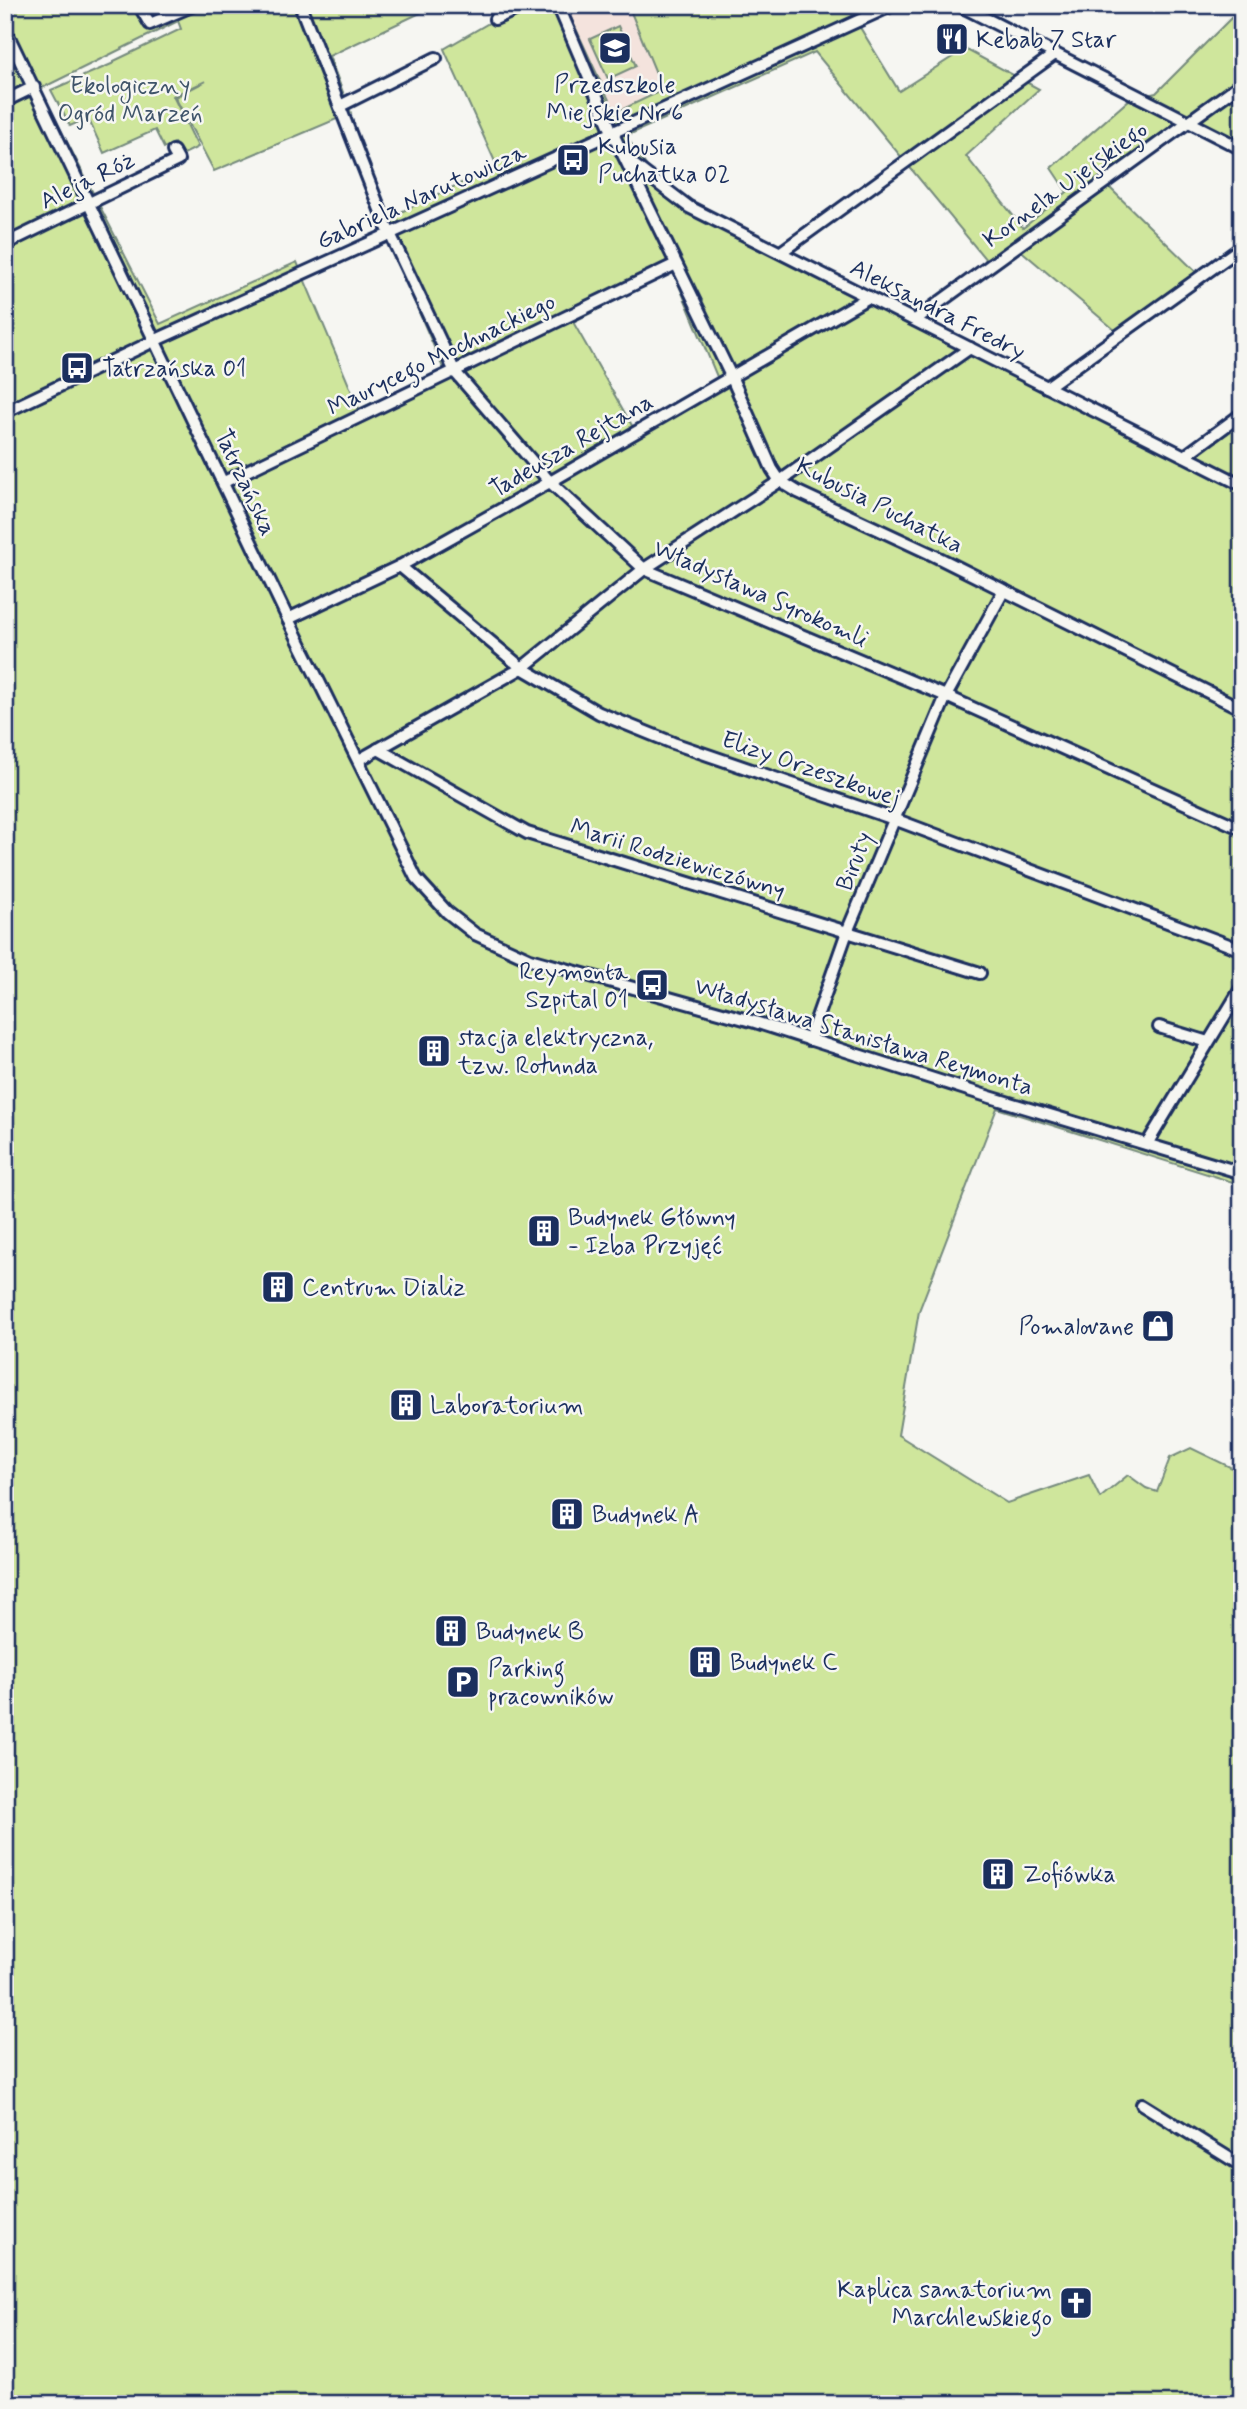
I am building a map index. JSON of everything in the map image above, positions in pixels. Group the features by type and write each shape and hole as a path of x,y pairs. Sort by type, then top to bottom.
{"street":[{"path":"139,5 150,24 194,5"},
{"name":"Władysława Syrokomli","path":"300,5 390,233 455,372 550,482 644,569 946,696 1242,830"},
{"path":"495,19 526,5"},
{"name":"Kubusia Puchatka","path":"558,5 624,158 780,481 1242,709"},
{"name":"Gabriela Narutowicza","path":"5,412 156,340 893,5"},
{"path":"959,5 1242,149"},
{"name":"Tatrzańska","path":"5,29 288,619 416,878 447,912 475,934"},
{"path":"781,252 1055,54"},
{"path":"340,106 436,58"},
{"name":"Kornela Ujejskiego","path":"915,320 1242,83"},
{"path":"5,101 34,87"},
{"name":"Aleja Róż","path":"5,244 178,160 173,151"},
{"name":"Aleksandra Fredry","path":"624,158 689,207 1242,485"},
{"path":"1047,387 1242,247"},
{"name":"Maurycego Mochnackiego","path":"224,482 676,264"},
{"name":"Tadeusza Rejtana","path":"288,619 400,566 869,297"},
{"path":"359,760 522,667 644,569 780,481 970,348"},
{"path":"1185,456 1242,414"},
{"name":"Elizy Orzeszkowej","path":"400,566 522,667 599,713 673,743 894,819 1242,950"},
{"name":"Biruty","path":"809,1040 847,932 946,696 1004,590"},
{"name":"Marii Rodziewiczówny","path":"378,750 527,833 980,973"},
{"name":"Władysława Stanisława Reymonta","path":"475,934 530,959 742,1018 1242,1173"},
{"path":"1147,1144 1242,987"},
{"path":"1159,1027 1208,1042"},
{"path":"1142,2104 1242,2166"}],"shaded area":[{"name":"Przedszkole Miejskie Nr 6","path":"565,5 628,5 663,91 614,113"}],"green space":[{"name":"Ekologiczny Ogród Marzeń","path":"5,5 437,5 329,56 351,113 214,171 175,97 206,81 173,96 198,147 180,156 174,143 164,148 155,130 104,153 88,118 70,126 51,90 114,63 181,29 178,21 40,89 160,324 297,262 359,409 444,370 380,222 497,166 444,49 520,5 565,5 615,113 663,90 628,5 860,5 850,11 899,91 965,49 1039,89 966,156 1023,228 1067,192 1051,168 1130,99 1156,93 1242,7 1242,156 1187,127 1107,185 1196,272 1116,331 1012,243 986,260 815,52 626,136 652,174 692,203 1184,449 1242,407 1242,1185 997,1108 919,1311 898,1435 1007,1503 1089,1475 1100,1498 1128,1475 1146,1488 1157,1492 1170,1458 1191,1448 1238,1471 1242,1463 1242,2404 5,2404","holes":["673,271 718,379 634,429 573,322"]},
{"path":"618,26 636,66 608,79 590,39"}],"place":[{"name":"Kebab 7 Star","path":"952,39"},
{"name":"Przedszkole Miejskie Nr 6","path":"615,48"},
{"name":"Kubusia Puchatka 02","path":"573,160"},
{"name":"Tatrzańska 01","path":"77,368"},
{"name":"Reymonta Szpital 01","path":"652,985"},
{"name":"stacja elektryczna, tzw. Rotunda","path":"434,1051"},
{"name":"Budynek Główny - Izba Przyjęć","path":"544,1231"},
{"name":"Centrum Dializ","path":"278,1287"},
{"name":"Pomalovane","path":"1158,1326"},
{"name":"Laboratorium","path":"406,1405"},
{"name":"Budynek A","path":"567,1514"},
{"name":"Budynek B","path":"451,1631"},
{"name":"Budynek C","path":"705,1662"},
{"name":"Parking pracowników","path":"463,1682"},
{"name":"Zofiówka","path":"998,1874"},
{"name":"Kaplica sanatorium Marchlewskiego","path":"1076,2303"}]}
